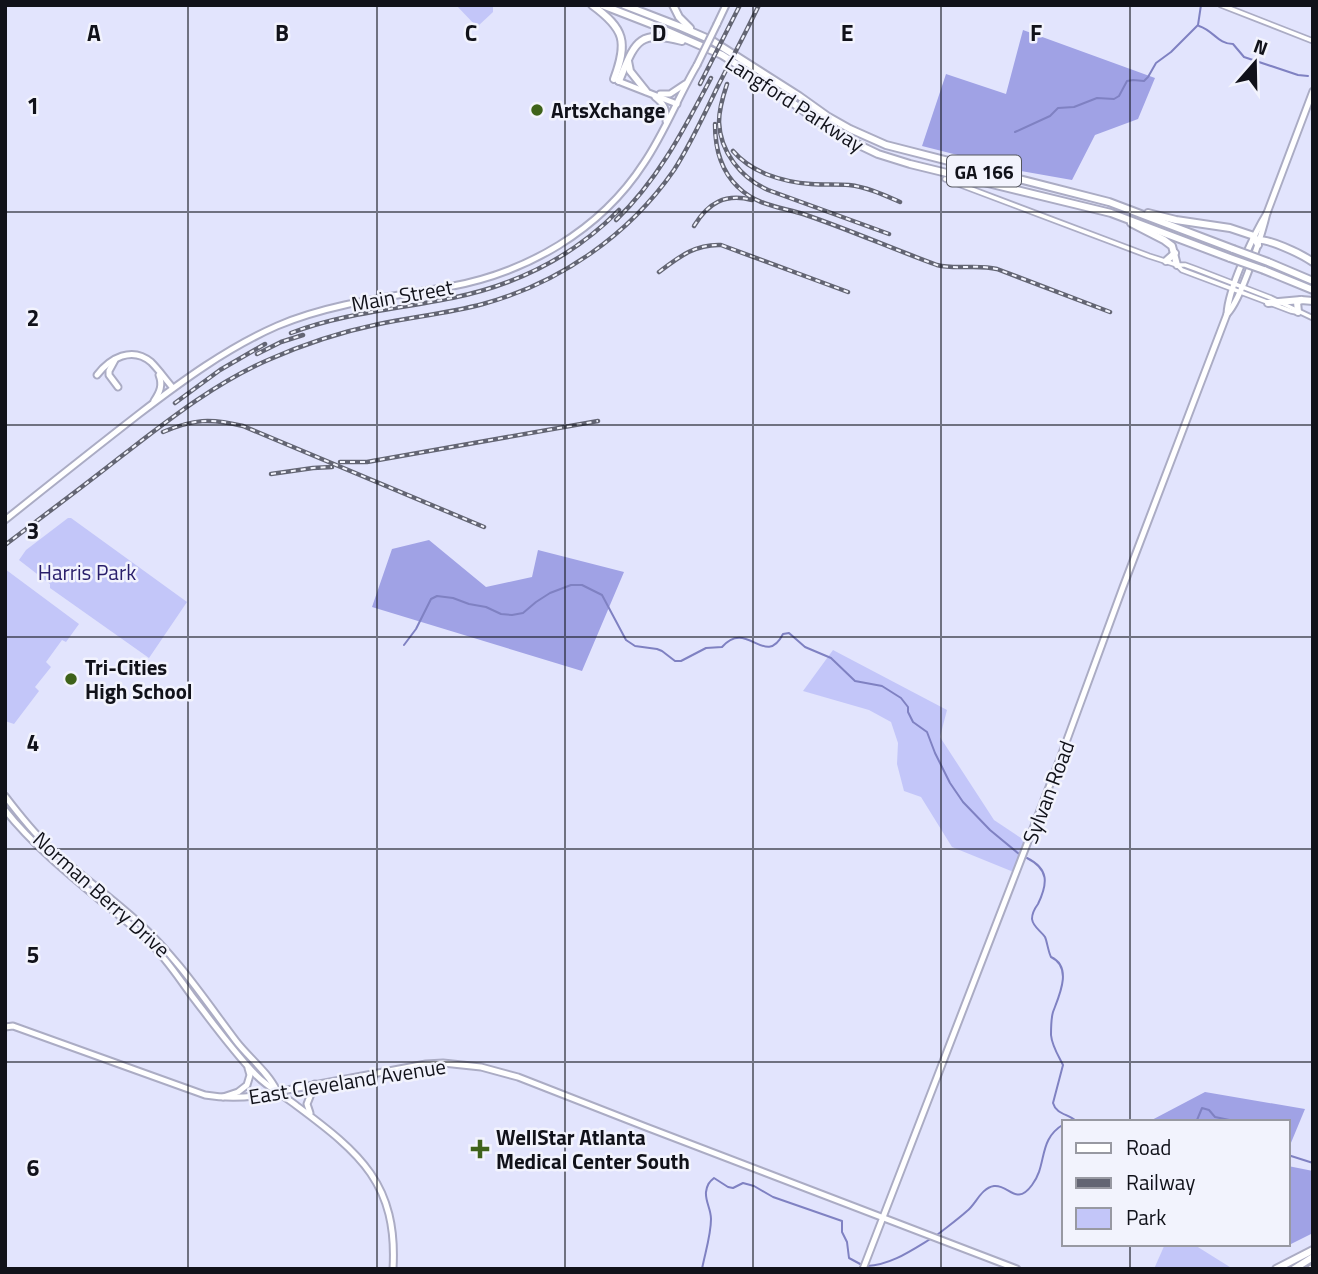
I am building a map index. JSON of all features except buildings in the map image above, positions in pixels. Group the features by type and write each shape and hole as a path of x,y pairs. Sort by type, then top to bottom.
{"highway":[{"path":"592,5 606,16 621,38 622,56 617,80"},
{"name":"Langford Parkway","path":"602,5 722,55 834,133 878,154 1111,213 1313,290"},
{"name":"Langford Parkway","path":"624,5 701,35 839,122 886,145 1109,202 1313,281"},
{"path":"673,5 679,17 701,35"},
{"path":"617,80 632,49 639,42 652,37 673,38 701,45"},
{"path":"628,60 630,71 650,93"},
{"path":"1109,202 1176,220 1230,228 1256,240 1297,253 1313,262"},
{"path":"1111,213 1172,246 1177,265"},
{"path":"1166,261 1175,253"},
{"path":"1298,312 1296,304 1301,300"},
{"path":"1268,303 1313,301"},
{"path":"1276,1269 1313,1250"},
{"path":"1294,1269 1313,1257"}],"main road":[{"name":"Main Street","path":"5,520 173,388 230,350 278,326 330,308 483,279 545,253 588,225 620,195 643,165 726,5"},
{"path":"617,80 677,104"},
{"path":"650,93 670,94 687,82"},
{"name":"Sylvan Road","path":"863,1269 1053,778 1227,314 1233,308 1237,288 1313,92"},
{"path":"650,93 666,108 665,127"},
{"path":"97,375 105,365 119,357 139,356 150,361 173,388"},
{"path":"118,387 108,370 119,357"},
{"path":"153,404 161,384 156,368"},
{"name":"Norman Berry Drive","path":"5,796 47,845 162,945 277,1091"},
{"name":"Norman Berry Drive","path":"5,810 45,853 148,940 246,1064 267,1085 311,1116 351,1148 365,1163 385,1199 391,1218 395,1248 393,1269"},
{"name":"East Cleveland Avenue","path":"5,1027 13,1026 219,1098 277,1091 434,1063 495,1070 1017,1269"},
{"path":"219,1098 238,1092 247,1085 250,1075 246,1064"},
{"path":"311,1116 307,1104 315,1084"}],"street":[{"path":"1221,5 1313,41"},
{"path":"945,179 1177,265 1182,270 1278,302 1313,318"},
{"path":"1237,288 1268,303 1298,312"}],"green space":[{"path":"456,5 493,5 493,12 477,27"},
{"name":"Harris Park","path":"68,518 187,602 149,658 50,588 50,584 19,560 26,550"},
{"name":"Harris Park","path":"5,569 79,624 66,642 62,640 46,662 51,667 35,687 39,691 14,724 5,721"},
{"path":"833,650 947,710 940,737 994,820 1027,842 1016,873 952,847 921,797 904,791 897,764 898,743 891,722 869,710 803,691"},
{"path":"1164,1246 1196,1246 1233,1269 1154,1269"}],"shaded area":[{"path":"1023,30 1155,78 1138,119 1095,135 1072,180 1021,171 922,146 946,74 1006,94"},
{"path":"429,540 486,587 532,577 538,550 624,572 582,671 372,607 392,549"},
{"path":"1205,1092 1305,1109 1290,1145 1290,1120 1152,1120"},
{"path":"1290,1166 1313,1171 1313,1233 1291,1244"}],"waterway":[{"path":"1015,132 1050,116 1058,108 1074,107 1097,98 1114,99 1119,96 1127,81 1144,81 1156,63 1198,25 1201,5"},
{"path":"1199,26 1223,42 1233,44 1244,57 1308,76"},
{"path":"404,645 416,629 431,599 437,596 512,615 523,613 550,593 571,585 582,585 602,595 626,640 635,646 662,651 675,661 681,661 706,648 722,647 731,640 740,638 769,647 783,634 789,633 805,647 831,658 855,681 882,686 901,698 908,707 913,722 927,732 950,783 963,802 990,830 1019,854"},
{"path":"1027,858 1043,872 1045,883 1032,919 1035,927 1045,937 1051,957 1058,962 1063,975 1051,1023 1053,1043 1063,1065 1053,1103 1059,1112 1074,1120"},
{"path":"1197,1120 1202,1108 1209,1110 1215,1117 1229,1120"},
{"path":"937,1235 967,1211 989,1187 999,1186 1017,1194 1026,1191 1037,1177 1050,1137 1062,1126"},
{"path":"1290,1156 1313,1163"},
{"path":"702,1269 711,1225 706,1192 708,1184 714,1178 728,1187 733,1188 743,1183 754,1186 773,1197 842,1221 849,1258 862,1265"},
{"path":"867,1266 893,1260 932,1238"}],"railway":[{"path":"700,84 740,5"},
{"path":"5,545 172,418 228,380 268,360 337,335 379,324 470,307 511,295 565,270 590,254 636,215 674,170 759,5"},
{"path":"616,220 657,171 711,78"},
{"path":"727,84 720,112 720,133 728,154 749,179 768,190 889,234"},
{"path":"715,124 716,142 723,166 738,187 753,198 937,265 997,269 1110,312"},
{"path":"733,151 759,171 779,178 811,184 856,186 900,202"},
{"path":"694,226 705,211 718,202 734,198 752,200"},
{"path":"291,333 371,312 452,298 521,277 563,255 619,210"},
{"path":"659,272 695,249 721,245 848,292"},
{"path":"257,354 303,335"},
{"path":"175,403 220,370 265,344"},
{"path":"163,432 202,421 243,426 484,527"},
{"path":"340,462 367,462 598,421"},
{"path":"271,474 332,467"}],"place":[{"name":"ArtsXchange","path":"537,110"},
{"name":"Tri-Cities High School","path":"71,679"},
{"name":"WellStar Atlanta Medical Center South","path":"480,1149"}]}
